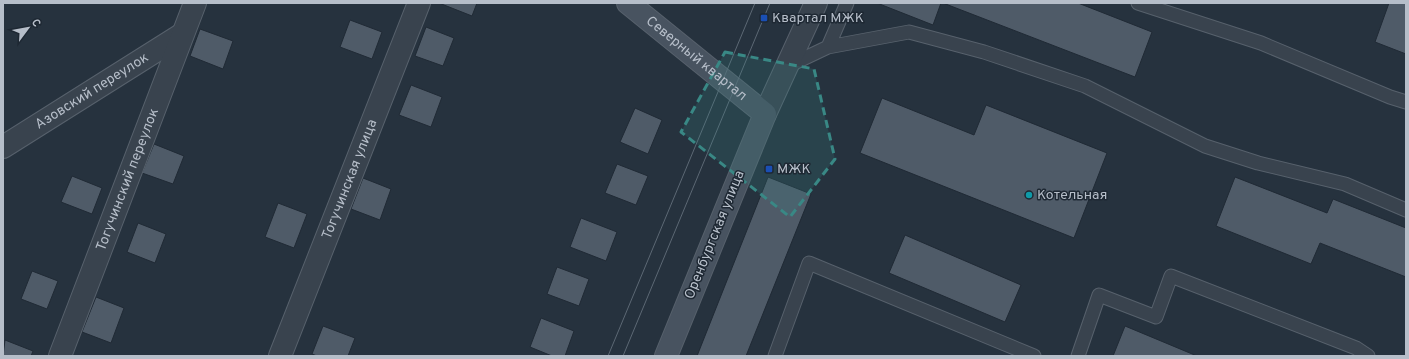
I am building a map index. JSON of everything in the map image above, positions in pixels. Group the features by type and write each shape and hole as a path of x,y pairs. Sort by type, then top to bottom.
{"main road":[{"name":"Северный квартал","path":"628,3 765,114"},
{"name":"Оренбургская улица","path":"666,356 765,114"}],"street":[{"name":"Тогучинский переулок","path":"60,356 194,3"},
{"name":"Тогучинская улица","path":"280,356 419,3"},
{"path":"765,114 816,3"},
{"name":"Азовский переулок","path":"3,147 181,35"}],"lane":[{"path":"828,47 847,3"},
{"path":"1138,3 1261,43 1390,97 1406,102"},
{"path":"786,67 828,47 909,32 984,52 1085,86 1205,146 1258,163 1345,184 1406,210"},
{"path":"775,356 809,263 1034,356"},
{"path":"1078,356 1099,295 1156,317 1171,276 1356,348 1368,356"}],"highlighted area":[{"path":"725,52 814,69 835,159 790,217 681,132"}],"building":[{"path":"439,3 477,3 472,16"},
{"path":"877,3 941,3 933,25"},
{"path":"943,3 1078,3 1152,32 1135,77"},
{"path":"1389,3 1406,3 1406,54 1375,42"},
{"path":"350,20 382,32 372,59 340,47"},
{"path":"426,27 454,38 443,66 415,56"},
{"path":"200,29 233,41 223,69 190,56"},
{"path":"411,85 442,97 431,127 399,115"},
{"name":"Котельная","path":"882,98 974,135 986,105 1107,153 1074,238 860,153"},
{"path":"635,108 662,120 648,154 620,142"},
{"path":"154,144 184,156 173,184 142,173"},
{"path":"617,164 648,176 636,205 605,193"},
{"path":"72,176 102,188 92,214 61,202"},
{"path":"768,177 811,194 746,356 697,356"},
{"path":"1235,177 1327,213 1333,199 1406,228 1406,277 1320,243 1311,264 1216,226"},
{"path":"363,178 391,189 380,220 351,209"},
{"path":"278,203 307,214 294,248 265,237"},
{"path":"581,218 617,232 606,261 570,247"},
{"path":"138,223 166,234 155,263 127,252"},
{"path":"905,235 1021,285 1005,322 889,273"},
{"path":"557,267 589,279 579,306 547,294"},
{"path":"32,271 58,281 47,309 21,299"},
{"path":"96,297 124,308 111,343 82,332"},
{"path":"541,318 574,331 565,356 552,356 530,347"},
{"path":"323,326 355,338 348,356 317,356 312,354"},
{"path":"1125,326 1197,356 1113,356"},
{"path":"5,340 33,351 31,356 3,356"}],"tram line":[{"path":"608,356 755,3"},
{"path":"623,356 770,3"}],"place":[{"name":"Квартал МЖК","path":"764,18"},
{"name":"МЖК","path":"769,169"},
{"name":"Котельная","path":"1029,195"}]}
